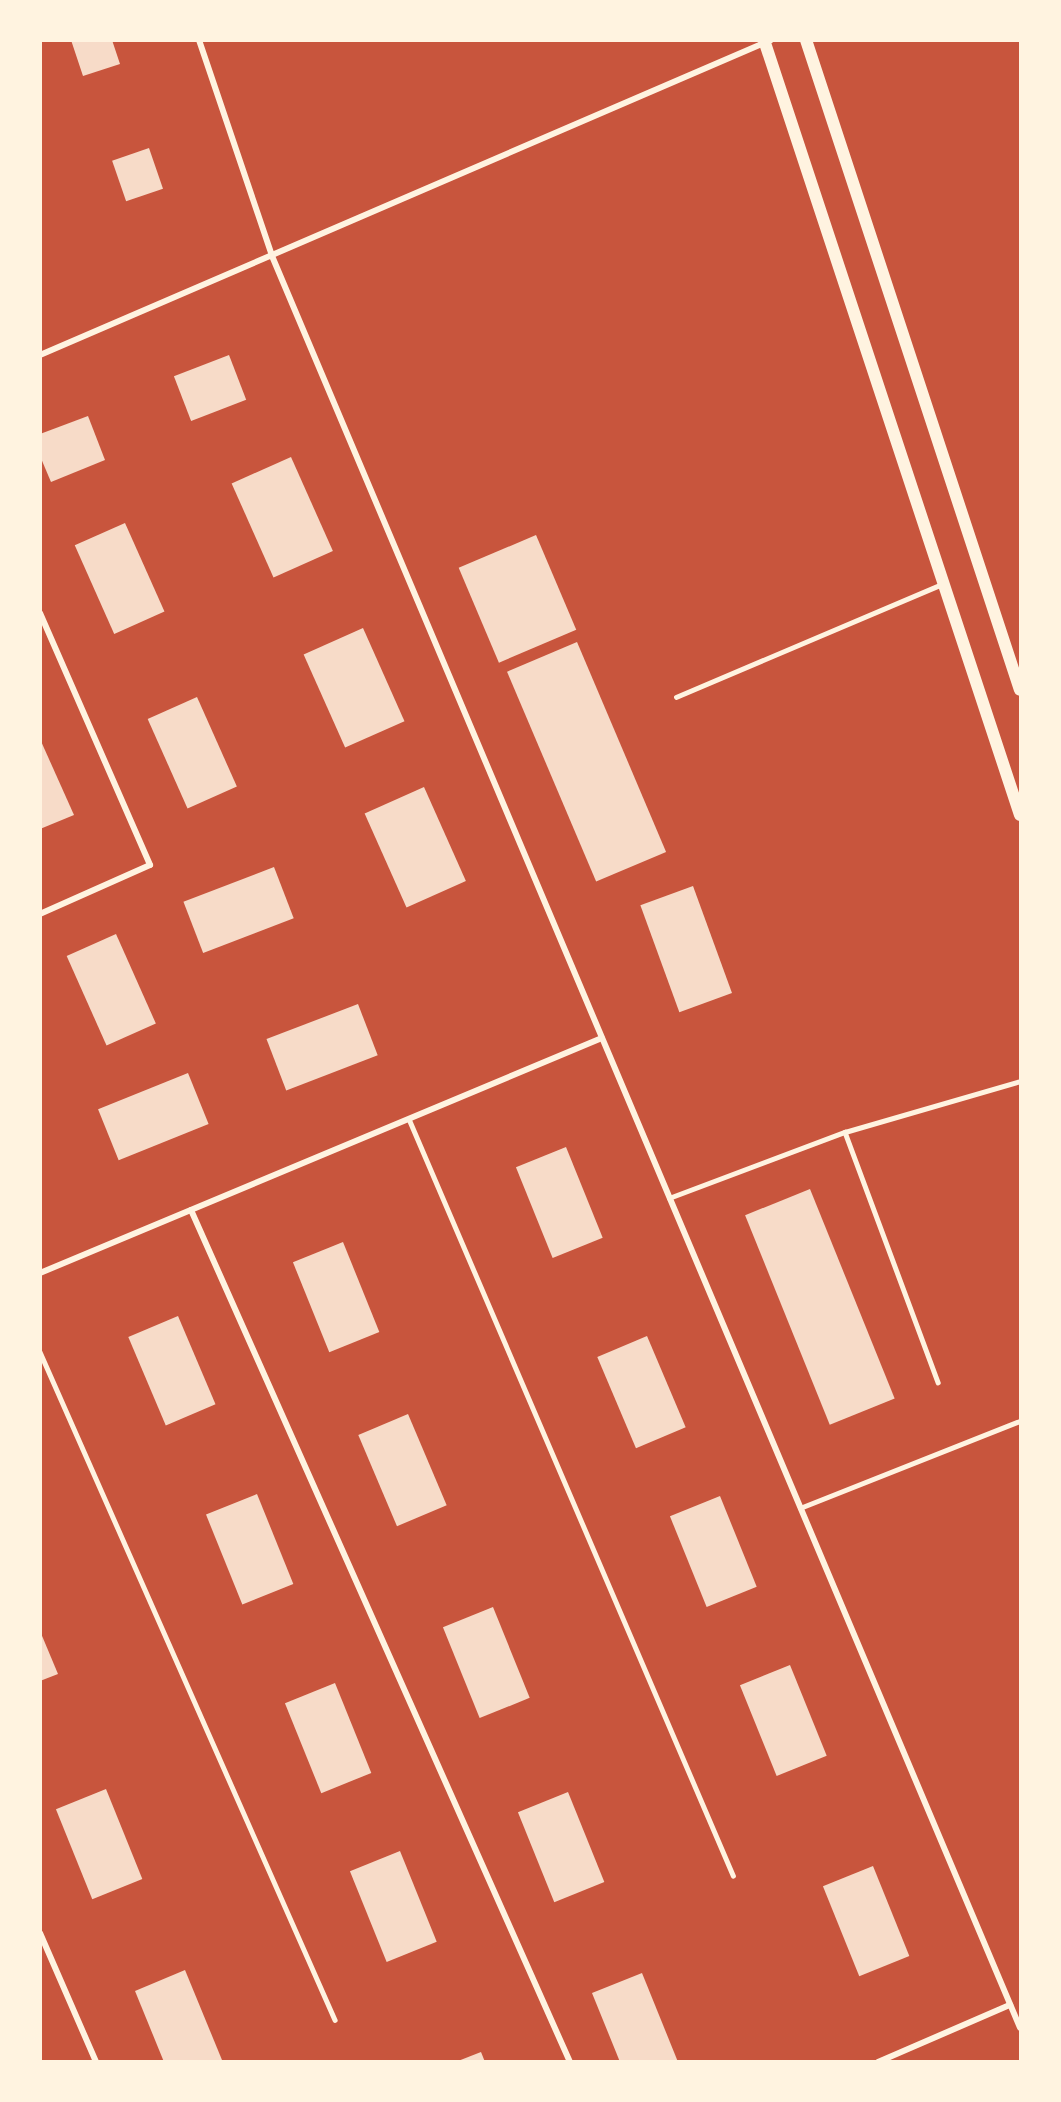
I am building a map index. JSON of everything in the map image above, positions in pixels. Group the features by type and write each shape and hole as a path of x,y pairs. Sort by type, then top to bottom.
{"main road":[{"path":"806,40 1020,690"},
{"path":"766,41 1020,815"}],"street":[{"path":"199,40 272,256 1020,2028"},
{"path":"40,355 766,41"},
{"path":"40,613 150,865 40,914"},
{"path":"40,1273 602,1038"},
{"path":"191,1210 570,2061"},
{"path":"40,1933 96,2061"},
{"path":"878,2061 1010,2005"}],"lane":[{"path":"676,697 945,583"},
{"path":"669,1198 845,1132 1020,1082"},
{"path":"409,1119 733,1875"},
{"path":"845,1132 938,1382"},
{"path":"40,1352 335,2020"},
{"path":"800,1508 1020,1421"}],"building":[{"path":"71,40 112,40 120,64 83,76"},
{"path":"149,148 163,189 126,201 112,161"},
{"path":"229,355 246,400 191,421 174,376"},
{"path":"88,416 105,460 51,482 40,456 40,434"},
{"path":"291,457 333,551 274,578 232,483"},
{"path":"125,523 164,612 114,634 75,545"},
{"path":"536,535 576,630 499,663 459,568"},
{"path":"363,628 404,721 345,748 304,654"},
{"path":"577,642 666,852 596,882 507,672"},
{"path":"197,697 237,787 188,808 148,719"},
{"path":"40,739 74,815 40,829"},
{"path":"424,787 466,881 407,908 365,813"},
{"path":"274,867 294,918 203,953 183,902"},
{"path":"693,886 732,993 679,1012 640,905"},
{"path":"116,934 156,1024 107,1045 67,956"},
{"path":"358,1004 378,1055 286,1090 267,1039"},
{"path":"188,1073 209,1124 119,1160 98,1109"},
{"path":"566,1147 603,1238 553,1258 516,1167"},
{"path":"810,1189 895,1399 830,1425 745,1215"},
{"path":"343,1242 379,1332 329,1352 293,1262"},
{"path":"178,1316 216,1404 166,1425 128,1337"},
{"path":"647,1336 686,1427 636,1448 597,1357"},
{"path":"408,1414 447,1505 397,1526 358,1435"},
{"path":"257,1494 293,1584 242,1605 206,1515"},
{"path":"720,1496 757,1587 707,1607 670,1516"},
{"path":"493,1607 530,1698 480,1718 443,1627"},
{"path":"40,1631 58,1674 40,1681"},
{"path":"790,1665 827,1756 777,1776 740,1685"},
{"path":"335,1683 371,1773 321,1793 285,1703"},
{"path":"106,1789 142,1879 92,1899 56,1809"},
{"path":"568,1792 604,1882 554,1902 518,1812"},
{"path":"400,1851 437,1942 387,1962 350,1871"},
{"path":"873,1866 909,1956 859,1976 823,1886"},
{"path":"185,1970 222,2060 219,2062 164,2062 135,1991"},
{"path":"642,1973 678,2062 620,2062 592,1993"},
{"path":"481,2052 485,2062 458,2062 458,2061"}]}
